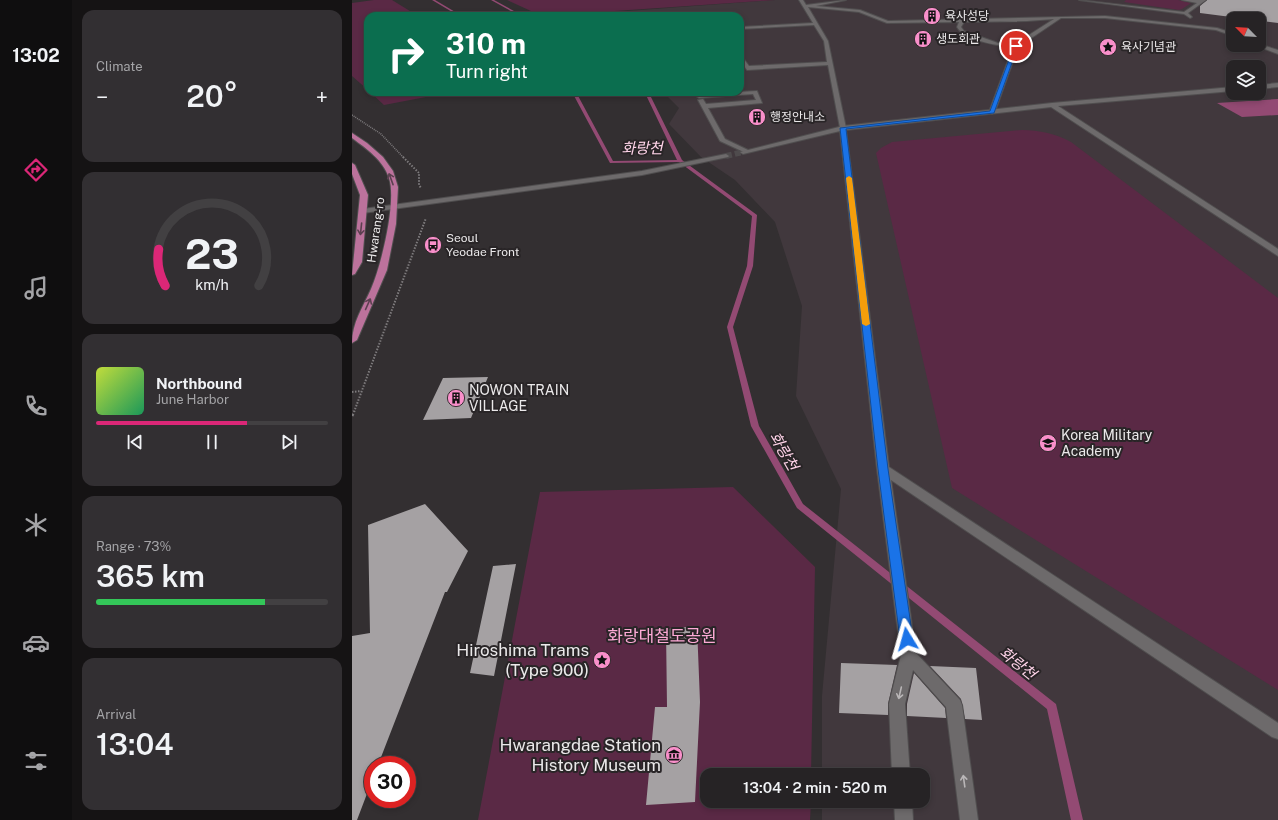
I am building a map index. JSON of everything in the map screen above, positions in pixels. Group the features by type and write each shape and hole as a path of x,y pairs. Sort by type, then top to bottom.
{"main road":[{"name":"Hwarang-ro","path":"352,135 379,155 393,180 394,206 383,270 352,340"},
{"name":"Hwarang-ro","path":"352,165 364,195 358,262 352,272"}],"street":[{"path":"801,0 806,6 826,42 843,128 883,469 909,655 897,704 901,768"},
{"path":"806,6 844,0"},
{"path":"1081,0 1185,13 1204,27"},
{"path":"1110,4 1117,0"},
{"path":"1184,0 1202,1"},
{"path":"1185,13 1202,1"},
{"path":"806,6 860,11 887,22 1027,20 1060,17 1105,16 1204,27 1226,32"},
{"path":"992,112 1016,46 1060,17"},
{"path":"962,21 959,27 962,32 997,44 1016,46"},
{"path":"744,28 816,24"},
{"path":"1266,47 1276,51"},
{"path":"744,63 747,68 830,63"},
{"path":"1266,86 1278,85"},
{"path":"699,96 722,140 745,152 843,128 1052,105 1226,90"},
{"path":"704,106 760,102 755,92 744,93"},
{"path":"1052,105 1278,253"},
{"path":"363,210 642,173 724,156"},
{"path":"883,469 1278,732"},
{"path":"909,655 954,705 969,820"},
{"path":"903,808 904,820"}],"path":[{"path":"352,392 361,391"}],"shaded area":[{"name":"Korea Military Academy","path":"775,0 1278,0 1278,820 822,820 822,808 930,808 930,768 822,768 822,696 841,489 796,396 802,306 775,222 735,180 701,157 669,124 679,108 667,96 744,96 744,12 614,12"},
{"path":"1278,99 1278,115 1242,117 1217,103 1266,100"}],"green space":[{"path":"374,0 392,0 412,12 364,12 364,86 352,76 352,3"},
{"path":"507,0 775,0 600,12 533,12"},
{"path":"1126,0 1178,0 1191,3 1179,10 1124,2"},
{"path":"374,96 431,96 384,105"},
{"path":"1022,130 1048,133 1071,142 1278,298 1278,690 952,488 876,153 881,148 892,142"},
{"name":"화랑대철도공원","path":"733,487 815,567 811,768 700,768 700,808 811,808 810,820 478,820 540,492"}],"building":[{"path":"1207,0 1278,0 1278,23 1266,21 1266,12 1226,12 1226,16 1200,13 1200,6"},
{"name":"NOWON TRAIN VILLAGE","path":"488,377 471,418 423,420 443,378"},
{"path":"425,504 468,551 447,592 445,592 381,756 364,756 364,802 357,820 352,820 352,636 370,633 368,525"},
{"path":"516,564 494,676 470,673 493,566"},
{"name":"Hwarangdae Station History Museum","path":"697,626 700,702 695,802 646,805 655,707 667,707 666,629"},
{"path":"841,663 897,665 888,704 888,715 839,713"},
{"path":"930,666 976,668 982,720 965,719 961,699"},
{"path":"914,673 945,708 946,718 907,716 907,704"}],"waterway":[{"name":"화랑천","path":"433,0 454,12"},
{"path":"492,0 514,12"},
{"name":"화랑천","path":"576,96 612,162 680,161"},
{"path":"649,96 680,161"},
{"name":"화랑천","path":"680,161 755,216 750,266 730,327 755,426 800,506 1052,707 1077,820"}],"tunnel":[{"path":"726,156 743,152"}],"slow traffic":[{"path":"849,178 866,324"}],"place":[{"name":"육사성당","path":"932,16"},
{"name":"생도회관","path":"923,39"},
{"name":"육사기념관","path":"1108,47"},
{"name":"행정안내소","path":"757,117"},
{"name":"Seoul Yeodae Front","path":"433,245"},
{"name":"NOWON TRAIN VILLAGE","path":"456,398"},
{"name":"Korea Military Academy","path":"1048,443"},
{"name":"Hiroshima Trams (Type 900)","path":"602,660"},
{"name":"Hwarangdae Station History Museum","path":"674,755"}],"route":[{"path":"907,639 883,469 843,128 992,112 1016,46"}]}
